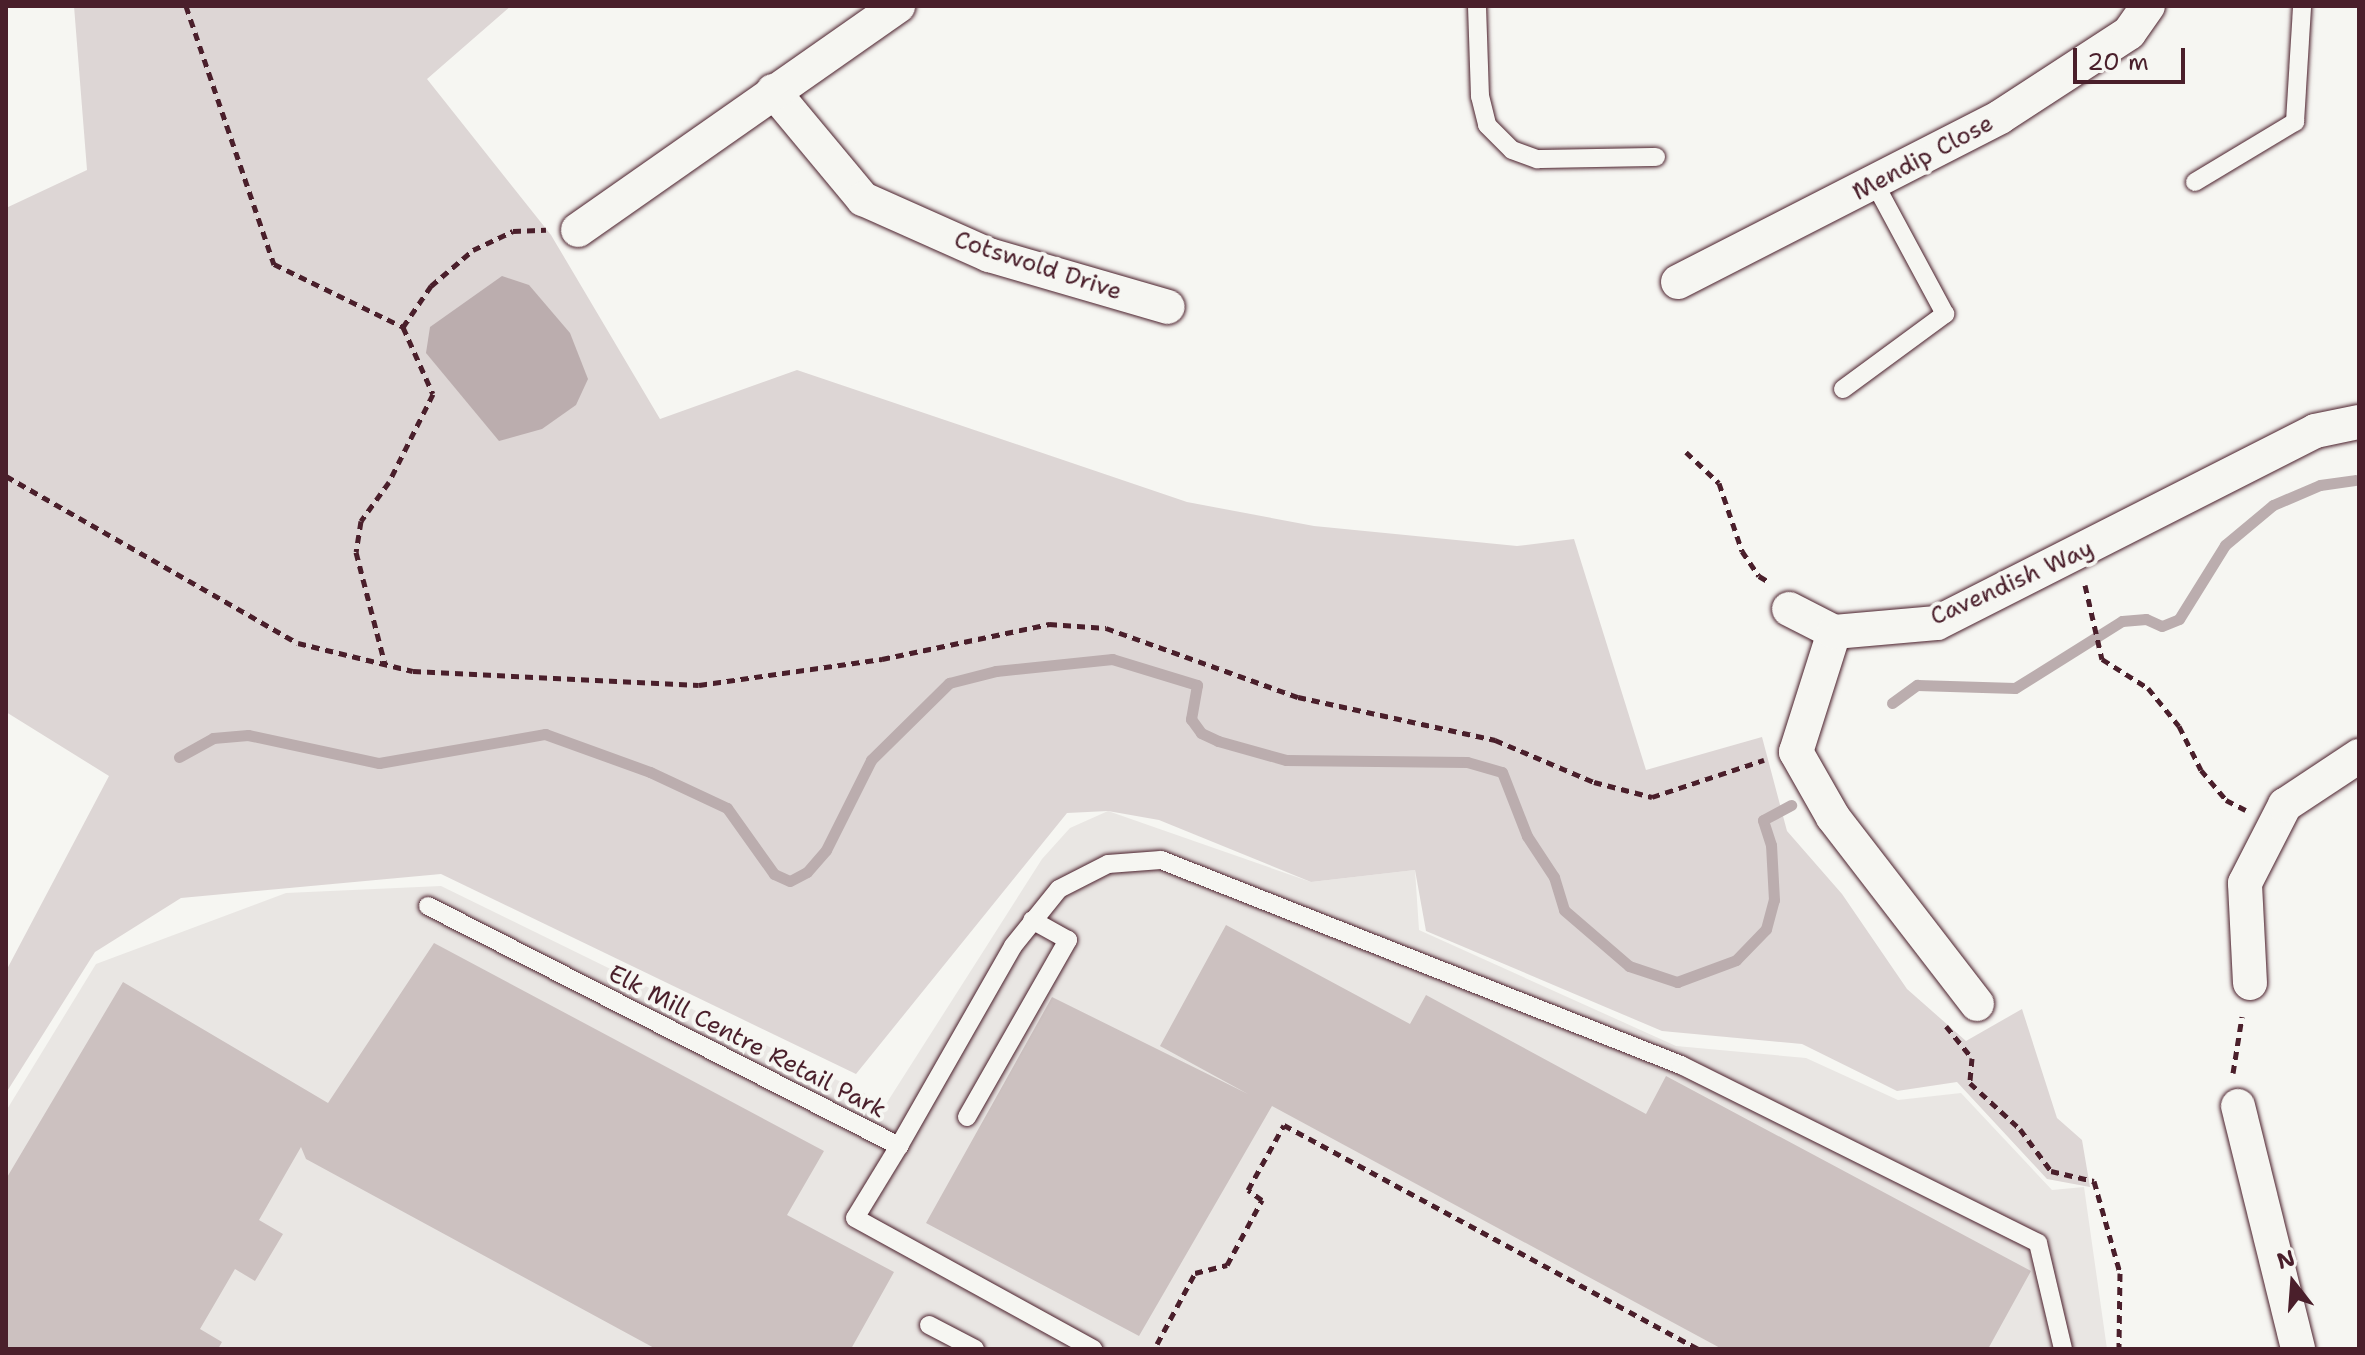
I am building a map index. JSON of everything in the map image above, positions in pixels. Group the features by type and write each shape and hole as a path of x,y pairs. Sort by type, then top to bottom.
{"street":[{"path":"578,230 898,6"},
{"name":"Mendip Close","path":"1678,282 1875,184 2000,117 2129,33 2148,6"},
{"name":"Cotswold Drive","path":"773,91 863,199 989,255 1168,307"},
{"name":"Cavendish Way","path":"1834,632 1937,623 2315,431 2359,422"},
{"path":"1789,609 1834,632 1796,752 1833,817 1977,1004"},
{"path":"2250,983 2245,883 2285,805 2359,756"},
{"path":"2238,1106 2298,1349"}],"lane":[{"path":"1477,6 1480,96 1487,125 1512,150 1537,159 1656,157"},
{"path":"2195,182 2295,122 2302,6"},
{"path":"1843,389 1945,314 1875,184"},
{"path":"899,1146 1032,920 1059,889 1108,864 1161,860 1681,1065 2038,1243 2063,1349"},
{"name":"Elk Mill Centre Retail Park","path":"428,906 899,1146 855,1218 1093,1349"},
{"path":"967,1117 1068,940 1032,920"},
{"path":"929,1325 975,1349"}],"path":[{"path":"186,6 274,264 403,327 433,394 389,482 361,521 356,552 385,664"},
{"path":"403,327 431,286 473,250 513,231 578,230"},
{"path":"1686,452 1719,483 1742,551 1759,576 1784,589 1789,609"},
{"path":"6,476 298,643 413,671 699,685 1063,625 1106,628 1298,697 1495,740 1594,782 1652,797 1723,771 1796,752"},
{"path":"2091,613 2102,659 2148,688 2179,726 2201,770 2226,800 2276,824"},
{"path":"2238,1106 2231,1064 2250,983"},
{"path":"1939,1013 1953,1038 1972,1058 1970,1083 2020,1129 2051,1171 2094,1181 2120,1273 2119,1349"},
{"path":"1157,1344 1195,1273 1227,1265 1262,1200 1248,1190 1284,1125 1699,1349"}],"shaded area":[{"path":"74,6 511,6 427,79 551,235 660,419 797,370 1187,502 1314,526 1517,546 1574,539 1646,770 1762,737 1787,831 1842,894 1907,989 1966,1041 2022,1009 2057,1118 2082,1140 2090,1187 2047,1179 1957,1082 1897,1091 1802,1044 1662,1031 1426,931 1415,870 1311,882 1159,820 1108,811 1067,813 856,1074 441,874 181,898 95,952 6,1093 6,971 109,776 6,712 6,208 87,170"},
{"path":"502,276 529,285 570,333 588,379 576,405 542,429 499,441 426,353 430,327"},
{"path":"1108,811 1311,882 1415,870 1419,930 1676,1046 1806,1058 1898,1100 1961,1093 2052,1190 2084,1187 2107,1349 6,1349 6,1111 96,964 286,893 441,886 886,1104 1042,859 1070,828"}],"building":[{"path":"1226,925 1410,1024 1426,995 1646,1114 1666,1076 2031,1271 1988,1349 1722,1349 1272,1106 1139,1336 926,1223 1052,997 1248,1094 1160,1046"},
{"path":"434,943 824,1151 787,1215 894,1272 851,1349 656,1349 306,1159 301,1147 259,1220 283,1234 255,1281 235,1269 200,1329 222,1342 218,1349 6,1349 6,1179 123,982 328,1103"}],"waterway":[{"path":"1892,703 1917,685 2015,688 2122,621 2146,619 2162,626 2179,619 2225,545 2273,505 2320,485 2355,480"},
{"path":"179,757 213,738 248,735 379,763 545,734 650,772 727,808 774,874 790,881 807,872 826,850 871,760 949,683 996,671 1112,659 1197,685 1191,719 1201,733 1218,741 1286,760 1467,762 1502,772 1527,836 1554,877 1564,910 1629,966 1677,982 1736,960 1766,929 1774,900 1771,845 1763,820 1791,805"}]}
